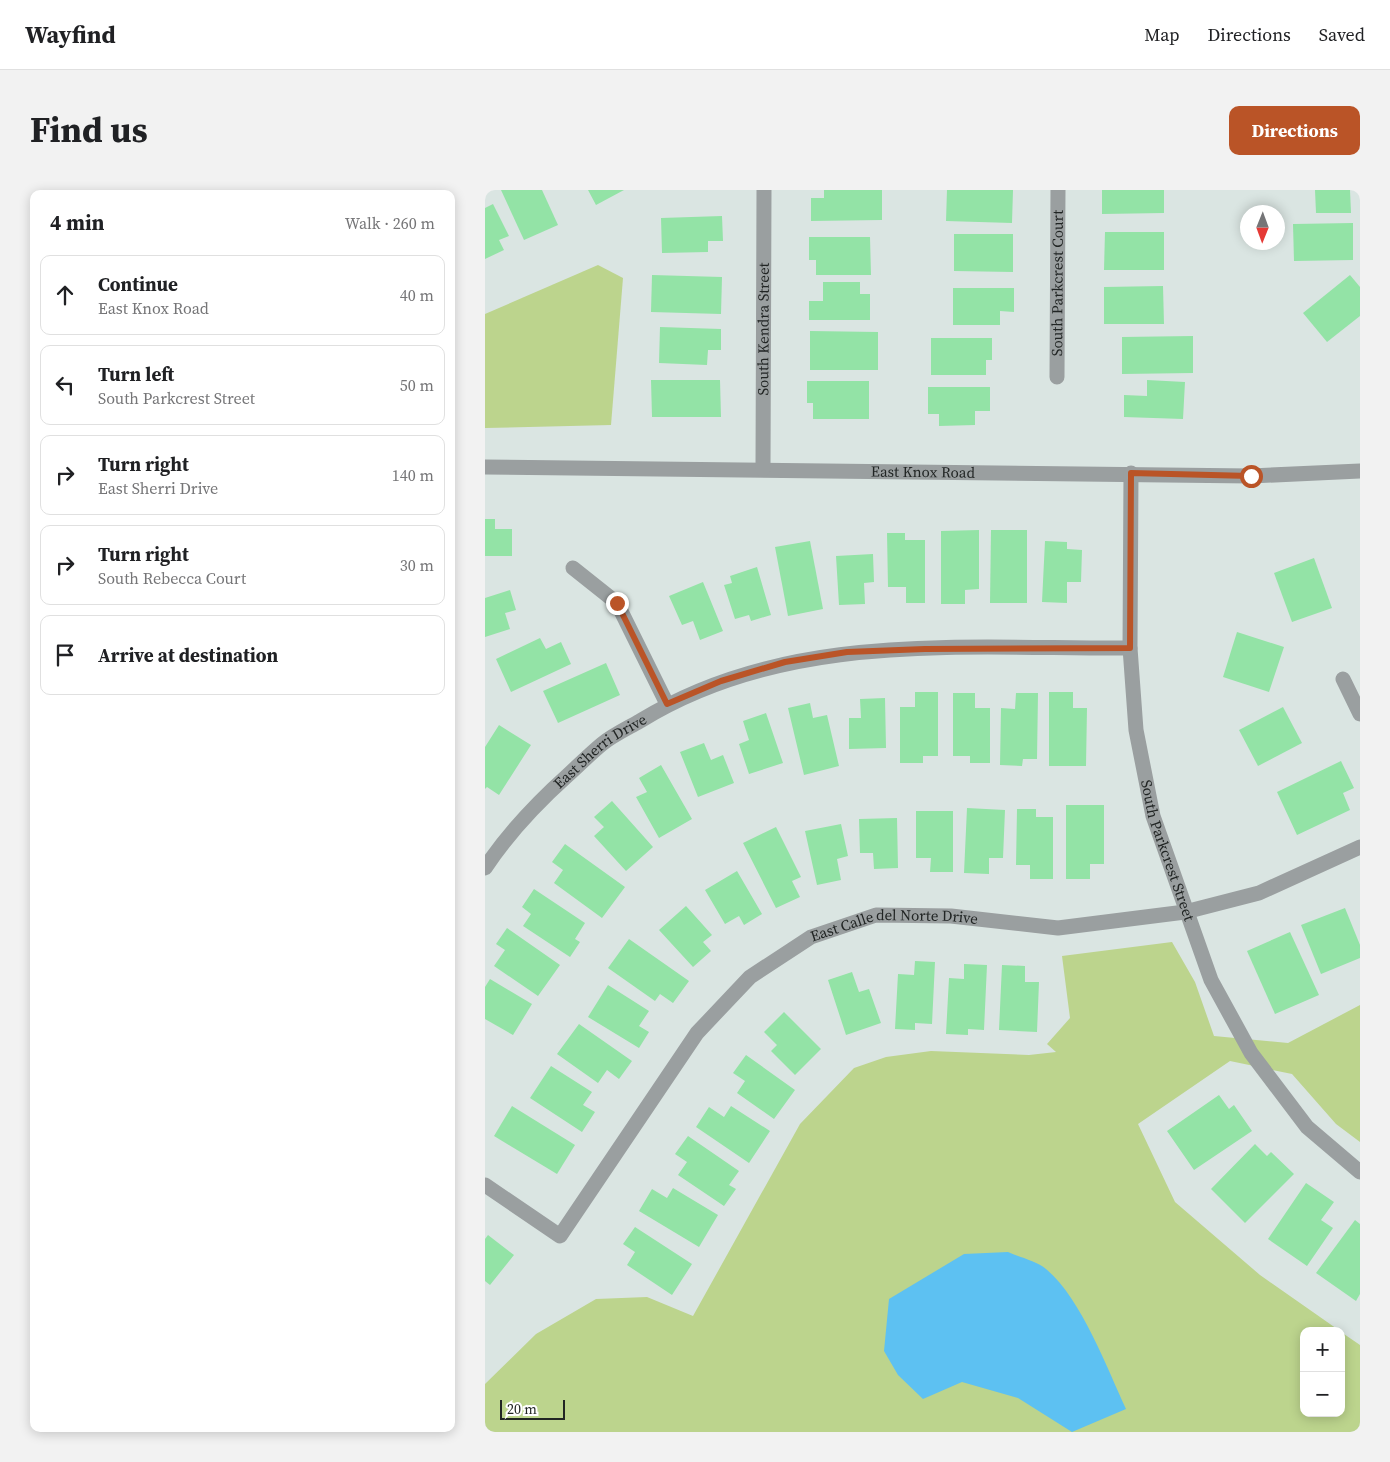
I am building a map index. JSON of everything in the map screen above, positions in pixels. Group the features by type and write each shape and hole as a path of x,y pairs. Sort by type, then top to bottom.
{"street":[{"name":"South Kendra Street","path":"763,469 764,190"},
{"name":"South Parkcrest Court","path":"1057,378 1059,190"},
{"name":"East Knox Road","path":"485,466 1251,476 1360,472"},
{"name":"South Parkcrest Street","path":"1131,473 1130,648 1136,730 1153,816 1185,912 1211,980 1251,1053 1307,1126 1360,1172"},
{"path":"573,568 617,603 667,704"},
{"name":"East Sherri Drive","path":"486,865 545,796 603,744 667,704 721,681 785,662 847,652 925,649 1130,648"},
{"path":"1343,679 1360,714"},
{"name":"East Calle del Norte Drive","path":"485,1186 560,1236 697,1033 750,977 811,937 876,915 951,916 1058,928 1185,912 1259,893 1360,847"}],"green space":[{"path":"598,265 623,278 611,425 485,428 485,314"},
{"path":"1172,942 1195,982 1214,1036 1288,1043 1360,1005 1360,1142 1336,1124 1292,1074 1230,1061 1138,1124 1175,1202 1260,1275 1334,1327 1300,1327 1300,1417 1345,1417 1345,1335 1360,1345 1360,1432 485,1432 485,1384 536,1334 596,1299 647,1297 693,1316 800,1124 854,1068 886,1057 931,1051 1029,1055 1056,1052 1047,1044 1070,1018 1062,956"}],"water":[{"path":"1008,1252 1042,1266 1071,1297 1102,1354 1126,1409 1072,1432 1018,1398 962,1382 923,1399 898,1375 884,1351 889,1299 964,1254"}],"building":[{"path":"501,190 542,190 558,225 524,240"},
{"path":"588,190 624,190 596,205"},
{"path":"824,190 882,190 882,220 811,221 811,198 824,198"},
{"path":"947,190 1013,190 1012,223 946,221"},
{"path":"1102,190 1164,190 1164,213 1102,214"},
{"path":"1315,190 1350,190 1351,213 1316,213"},
{"path":"493,204 509,236 499,240 504,250 485,259 485,208"},
{"path":"722,216 723,241 708,241 708,252 662,253 661,218"},
{"path":"1353,223 1353,260 1294,261 1293,224"},
{"path":"1105,232 1164,232 1164,270 1104,270"},
{"path":"954,234 1013,234 1013,272 954,271"},
{"path":"809,237 870,237 871,275 816,275 816,260 809,260"},
{"path":"652,275 722,277 721,314 651,312"},
{"path":"1350,275 1360,287 1360,316 1327,342 1303,313"},
{"path":"823,282 860,282 860,294 870,294 870,320 809,320 809,301 823,301"},
{"path":"1163,286 1164,324 1104,324 1104,287"},
{"path":"953,288 1014,288 1014,312 1000,311 1000,325 953,325"},
{"path":"660,327 721,329 721,350 708,350 707,365 659,363"},
{"path":"810,331 878,332 878,370 810,370"},
{"path":"1193,336 1193,373 1122,374 1122,337"},
{"path":"931,338 992,338 992,360 986,360 986,375 931,375"},
{"path":"651,380 720,380 721,417 652,417"},
{"path":"1147,380 1185,382 1183,419 1124,417 1124,395 1147,396"},
{"path":"807,381 869,381 869,419 813,419 813,403 807,403"},
{"path":"928,387 990,387 990,411 975,411 975,425 939,426 939,414 928,414"},
{"path":"485,519 495,519 495,529 512,529 512,556 485,556"},
{"path":"979,530 979,589 965,590 965,604 941,604 941,531"},
{"path":"991,530 1027,530 1027,603 990,603"},
{"path":"887,533 905,533 905,540 925,540 925,603 906,603 906,587 888,587"},
{"path":"810,541 823,609 788,616 775,547"},
{"path":"1045,541 1067,542 1067,549 1082,550 1081,582 1067,582 1067,603 1042,602"},
{"path":"873,554 874,582 864,583 865,604 839,605 836,556"},
{"path":"1314,558 1332,608 1292,622 1274,573"},
{"path":"757,567 771,615 751,621 749,615 735,619 724,585 732,583 730,576"},
{"path":"703,582 723,631 700,640 693,621 682,625 669,596"},
{"path":"510,590 516,610 505,613 510,629 485,637 485,598"},
{"path":"1237,632 1284,647 1269,692 1223,677"},
{"path":"540,638 546,649 561,642 571,664 511,692 496,659"},
{"path":"606,663 620,695 558,723 543,691"},
{"path":"915,692 938,692 938,756 923,756 923,763 900,763 900,707 915,707"},
{"path":"1049,692 1073,692 1073,708 1087,708 1086,766 1049,766"},
{"path":"953,693 975,693 975,708 990,708 990,763 970,763 970,756 953,756"},
{"path":"1016,693 1038,693 1037,759 1023,759 1022,766 1000,765 1001,708 1015,709"},
{"path":"885,698 886,748 849,749 849,718 861,718 860,699"},
{"path":"810,703 813,718 827,715 839,766 804,775 788,708"},
{"path":"1283,707 1302,743 1258,766 1239,730"},
{"path":"766,713 783,763 749,774 739,744 749,740 743,721"},
{"path":"499,725 531,745 499,795 487,787 485,789 485,747"},
{"path":"704,743 711,760 723,755 734,783 698,797 680,752"},
{"path":"1341,761 1354,788 1343,793 1350,810 1297,835 1277,792"},
{"path":"661,765 692,819 659,838 636,797 647,792 639,778"},
{"path":"612,801 653,847 626,871 594,836 604,827 594,817"},
{"path":"1066,805 1104,805 1104,864 1090,864 1090,879 1066,879"},
{"path":"967,808 1005,810 1003,858 989,858 989,874 964,873"},
{"path":"1017,809 1036,809 1036,817 1053,817 1053,879 1030,879 1030,865 1016,865"},
{"path":"916,811 953,811 953,872 930,872 931,858 916,858"},
{"path":"897,818 898,868 874,869 873,853 860,853 859,819"},
{"path":"841,824 848,856 837,859 841,880 817,885 805,831"},
{"path":"776,827 801,877 792,881 800,897 776,908 743,843"},
{"path":"565,844 625,887 602,918 554,883 563,870 552,862"},
{"path":"737,871 762,914 744,925 739,916 725,924 705,890"},
{"path":"534,889 585,923 575,939 580,942 570,957 523,926 531,914 522,907"},
{"path":"686,906 712,935 703,942 711,951 693,967 659,930"},
{"path":"1345,908 1360,945 1360,958 1321,974 1301,925"},
{"path":"507,928 560,965 538,996 494,966 505,950 496,944"},
{"path":"1290,932 1319,995 1275,1014 1247,951"},
{"path":"629,939 689,981 673,1003 660,994 655,1001 608,968"},
{"path":"915,961 935,962 932,1024 915,1023 915,1030 895,1029 898,974 914,975"},
{"path":"964,964 987,965 984,1030 968,1029 968,1035 946,1034 949,978 964,979"},
{"path":"1002,965 1025,966 1025,982 1039,982 1037,1032 999,1030"},
{"path":"852,972 859,992 869,989 881,1023 846,1035 828,980"},
{"path":"490,979 532,1004 513,1035 485,1019 485,987"},
{"path":"608,985 649,1011 639,1026 649,1032 639,1048 588,1017"},
{"path":"784,1012 821,1049 795,1075 771,1051 777,1045 764,1032"},
{"path":"579,1024 632,1061 619,1079 607,1070 598,1083 557,1054"},
{"path":"746,1055 795,1090 774,1119 737,1093 745,1081 733,1073"},
{"path":"551,1066 592,1092 583,1105 595,1112 582,1132 530,1098"},
{"path":"1219,1095 1229,1109 1234,1105 1252,1131 1194,1170 1167,1131"},
{"path":"512,1106 575,1145 557,1174 494,1136"},
{"path":"731,1106 770,1131 749,1163 696,1127 709,1107 724,1117"},
{"path":"688,1136 739,1171 729,1185 736,1189 724,1206 678,1175 687,1162 675,1154"},
{"path":"1255,1144 1267,1156 1271,1152 1294,1174 1245,1223 1211,1189"},
{"path":"1306,1183 1334,1202 1321,1220 1333,1228 1307,1266 1268,1239"},
{"path":"673,1188 718,1215 699,1247 639,1211 652,1189 667,1198"},
{"path":"1355,1220 1360,1224 1360,1294 1356,1301 1316,1273"},
{"path":"635,1227 692,1264 672,1295 627,1265 635,1252 623,1244"},
{"path":"488,1235 514,1255 490,1285 485,1281 485,1239"}],"route":[{"path":"617,603 667,704 721,681 785,662 847,652 925,649 1130,648 1131,473 1251,476"}]}
